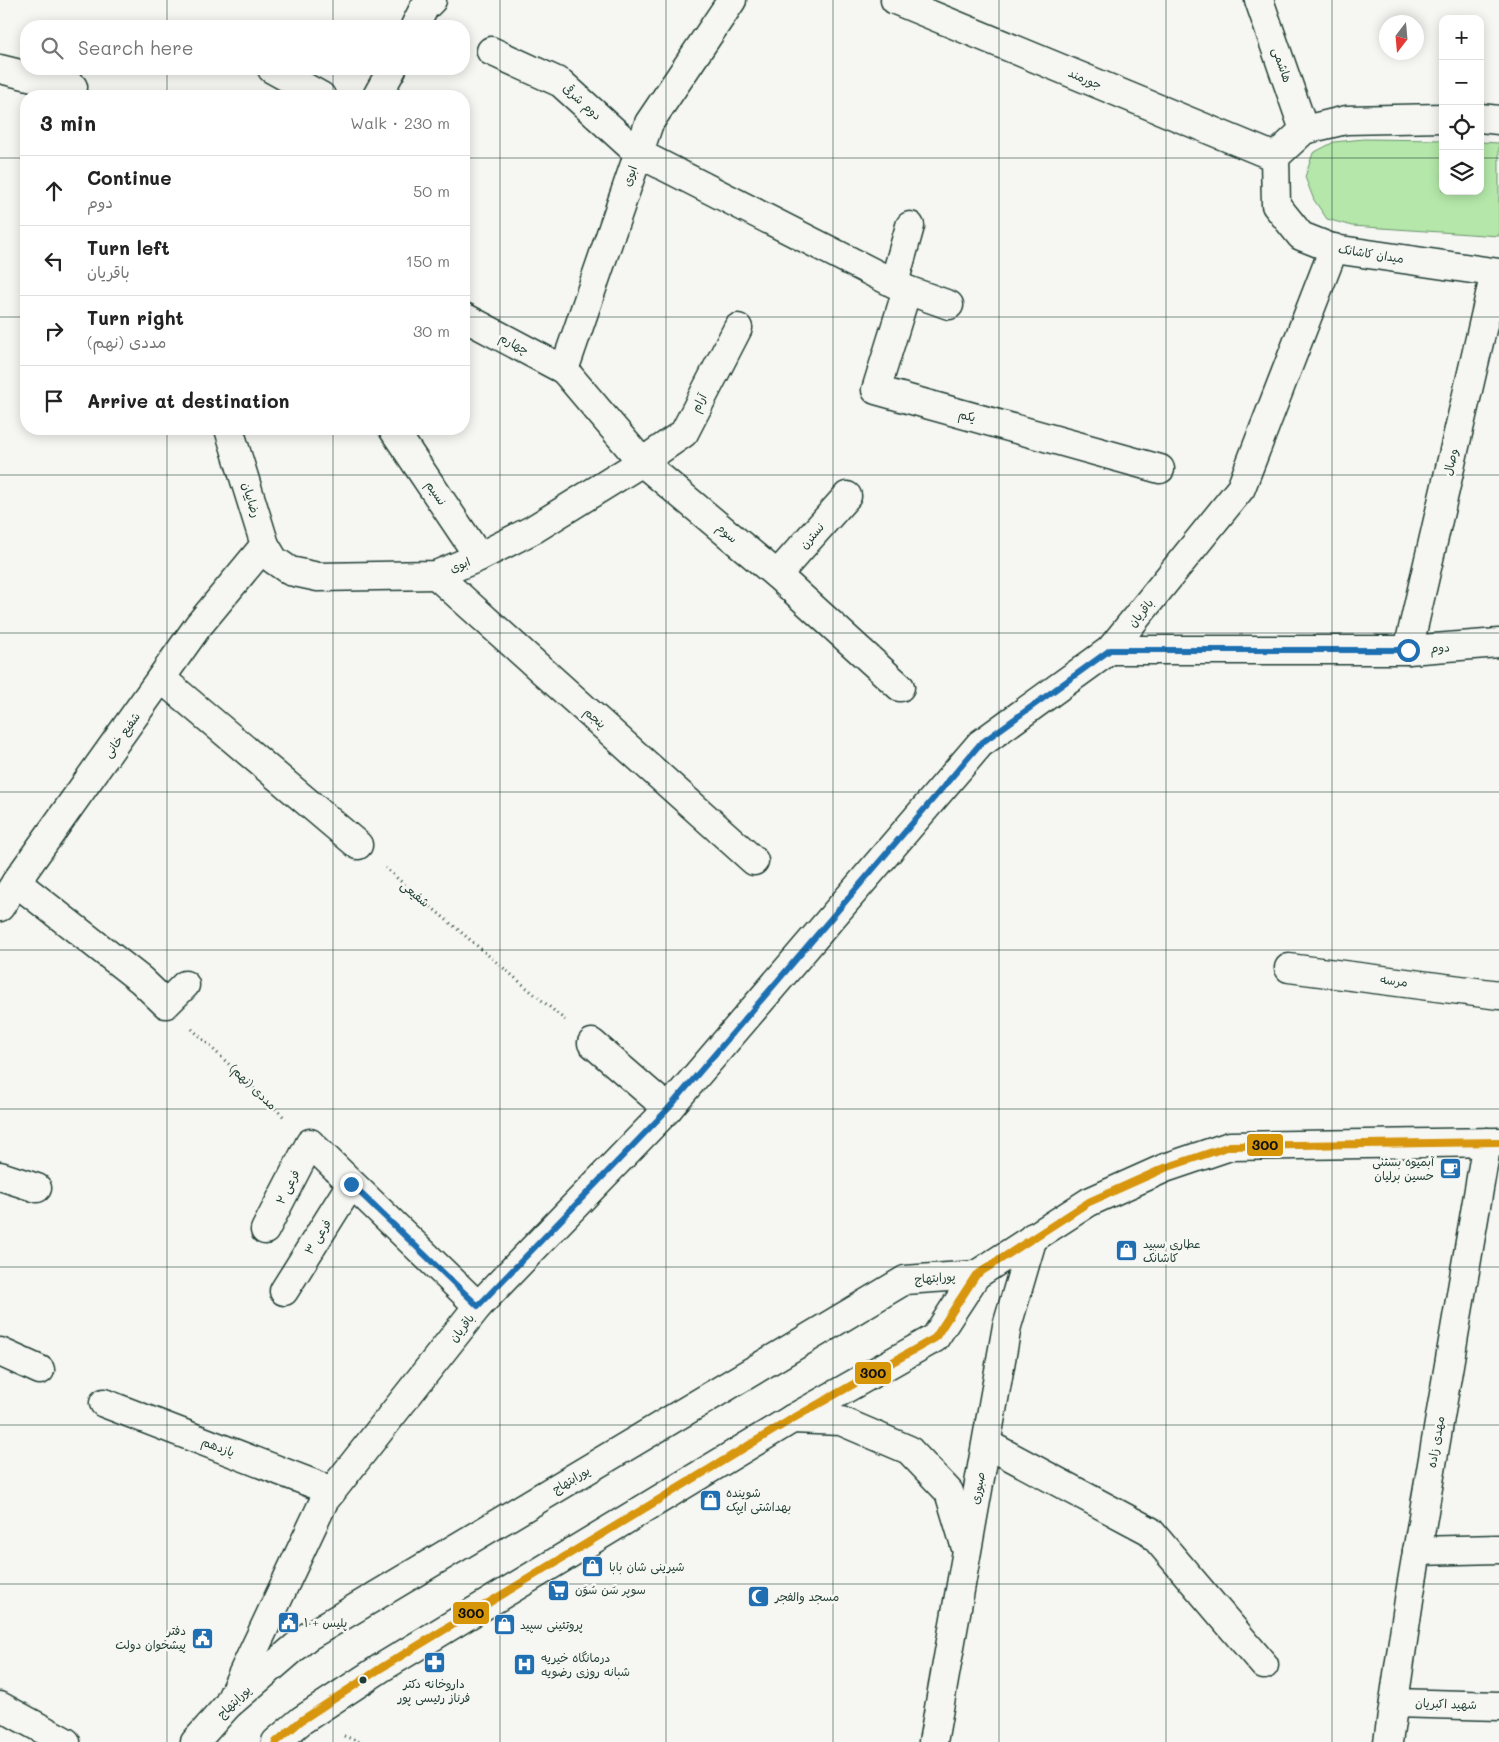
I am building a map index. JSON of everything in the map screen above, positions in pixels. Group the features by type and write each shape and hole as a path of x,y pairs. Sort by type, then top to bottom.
{"street":[{"name":"ابوی","path":"564,370 649,122 732,0"},
{"name":"جورمند","path":"894,0 1275,158"},
{"name":"هاشمی","path":"1259,0 1304,130"},
{"name":"دوم شرقی","path":"491,51 562,83 638,153"},
{"path":"0,69 20,74"},
{"path":"24,75 72,87"},
{"path":"283,75 309,90"},
{"path":"381,90 389,75"},
{"path":"1275,158 1304,130 1346,120 1439,118"},
{"path":"1484,118 1499,120"},
{"path":"638,153 901,287 949,305"},
{"name":"میدان کاشانک","path":"1275,158 1276,205 1301,236 1334,248 1497,273"},
{"path":"901,287 910,226"},
{"name":"باقریان","path":"228,1705 324,1501 478,1306 668,1109 980,744 1110,650 1241,488 1334,248"},
{"name":"وصال","path":"1408,650 1497,273"},
{"name":"یکم","path":"901,287 876,390 1160,469"},
{"name":"چهارم","path":"470,321 564,370"},
{"name":"آرام","path":"642,462 684,433 738,328"},
{"name":"سوم","path":"564,370 642,462 777,575 900,687"},
{"name":"رضاییان","path":"231,435 265,545"},
{"name":"نسیم","path":"397,435 479,557"},
{"name":"ابوی","path":"265,545 274,560 290,571 318,577 436,575 479,557 534,529 642,462"},
{"name":"نسترن","path":"777,575 847,496"},
{"name":"شفیع خانی","path":"0,907 198,626 265,545"},
{"name":"پنجم","path":"436,575 754,861"},
{"name":"دوم","path":"1110,650 1408,650 1499,643"},
{"path":"162,679 358,845"},
{"path":"16,882 141,980 175,994"},
{"name":"مرسه","path":"1290,968 1499,995"},
{"path":"592,1044 668,1109"},
{"name":"پورابتهاج","path":"276,1742 302,1720 381,1668 792,1419 935,1338 976,1275 1033,1236 1089,1202 1165,1168 1230,1146 1493,1142"},
{"name":"مهدی زاده","path":"1388,1742 1417,1551 1493,1142"},
{"path":"310,1143 478,1306"},
{"name":"فرعی ۲","path":"265,1230 310,1143"},
{"path":"0,1176 37,1188"},
{"name":"فرعی ۳","path":"284,1291 351,1184"},
{"name":"صبوری","path":"933,1742 1007,1326 1033,1236"},
{"name":"پورابتهاج","path":"195,1742 228,1705 308,1637 905,1280 976,1275"},
{"path":"0,1352 40,1370"},
{"name":"یازدهم","path":"104,1403 332,1492"},
{"path":"792,1419 842,1421 909,1450 949,1492 967,1550"},
{"path":"987,1444 1150,1531 1264,1665"},
{"path":"1417,1551 1499,1549"},
{"name":"شهید اکبریان","path":"1394,1703 1499,1706"},
{"path":"0,1706 66,1742"}],"path":[{"name":"شفیعی","path":"358,845 592,1044"},
{"name":"مددی (نهم)","path":"175,994 310,1143"}],"green space":[{"path":"1364,139 1439,140 1439,195 1484,195 1484,142 1499,143 1499,236 1352,226 1327,219 1314,200 1305,177 1313,153 1334,142"}],"transit line":[{"name":"300","path":"276,1742 302,1720 381,1668 792,1419 935,1338 976,1275 1089,1202 1165,1168 1230,1146 1499,1142"}],"place":[{"name":"آبمیوه بستنی حسین برلیان","path":"1450,1169"},
{"name":"عطاری سپید کاشانک","path":"1127,1251"},
{"name":"شوینده بهداشتی ایپک","path":"710,1500"},
{"name":"شیرینی شان بابا","path":"593,1567"},
{"name":"سوپر سَن سُوَن","path":"559,1590"},
{"name":"مسجد والفجر","path":"759,1597"},
{"name":"پلیس +۱۰","path":"288,1623"},
{"name":"پروتئینی سپید","path":"504,1625"},
{"name":"دفتر پیشخوان دولت","path":"202,1638"},
{"name":"داروخانه دکتر فرناز رئیسی پور","path":"434,1663"},
{"name":"درمانگاه خیریه شبانه روزی رضویه","path":"525,1665"}],"route":[{"path":"351,1184 478,1306 668,1109 980,744 1110,650 1408,650"}]}
